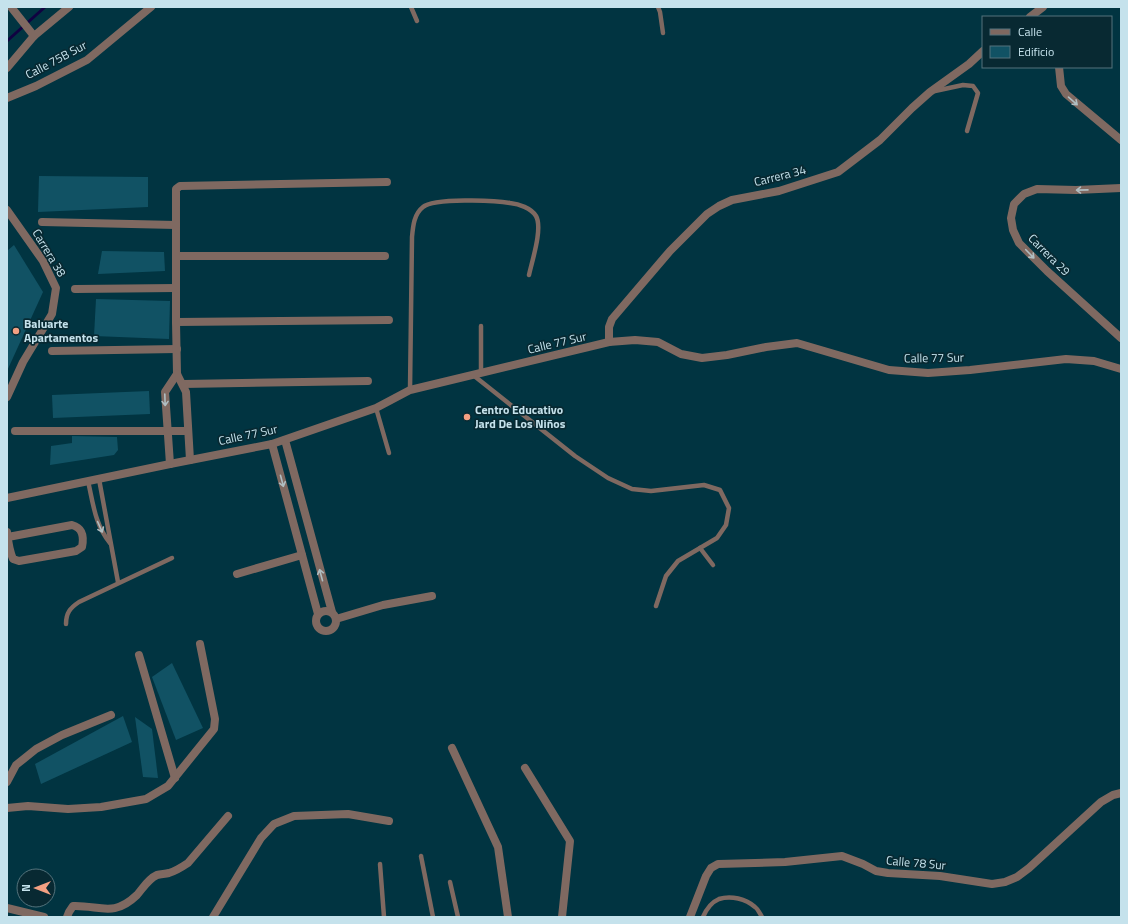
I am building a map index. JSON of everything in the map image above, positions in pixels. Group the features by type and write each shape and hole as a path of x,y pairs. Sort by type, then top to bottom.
{"street":[{"path":"11,7 34,36"},
{"path":"7,68 34,36 69,7"},
{"name":"Calle 75B Sur","path":"7,98 36,86 87,60 151,7"},
{"path":"1031,16 1043,7"},
{"name":"Carrera 34","path":"609,342 609,327 612,319 670,251 707,214 732,200 779,192 838,172 880,140 930,92 969,64 982,52"},
{"path":"1059,68 1061,86 1066,94 1121,140"},
{"path":"190,460 186,392 178,374 176,322 176,189 180,186 387,182"},
{"name":"Carrera 29","path":"1121,188 1037,189 1024,194 1014,204 1011,218 1012,230 1019,242 1047,271 1121,338"},
{"name":"Carrera 38","path":"7,210 43,262 56,288 52,314 24,362 7,397"},
{"path":"42,222 176,225"},
{"path":"177,256 385,256"},
{"path":"75,289 176,288"},
{"path":"176,322 389,320"},
{"name":"Calle 77 Sur","path":"7,498 272,444 376,408 410,390 609,342 635,340 658,342 681,354 702,358 797,343 889,370 928,373 970,370 1066,359 1094,361 1121,369"},
{"path":"52,351 177,349"},
{"path":"170,464 165,392 178,374"},
{"path":"183,384 368,381"},
{"path":"15,431 188,431"},
{"path":"272,444 318,614 316,624 319,629 329,631 333,629 336,624 285,440"},
{"path":"72,525 78,527 82,532 84,540 82,547 76,551 19,561 13,559 10,553 7,535 72,525"},
{"path":"237,574 302,555"},
{"path":"318,614 322,611 327,611 334,616 383,604 432,596"},
{"path":"7,808 28,806 68,809 101,807 146,799 168,786 214,729 215,720 200,644"},
{"path":"139,655 175,778"},
{"path":"7,782 16,765 36,749 62,735 111,715"},
{"path":"452,748 498,847 508,917"},
{"path":"526,768 570,842 562,917"},
{"name":"Calle 78 Sur","path":"690,917 706,876 711,868 718,864 785,862 842,856 876,871 888,873 940,876 992,884 1005,882 1017,877 1029,868 1101,802 1113,795 1121,793"},
{"path":"213,917 261,838 274,824 294,816 348,814 389,821"},
{"path":"67,917 68,912 73,906 103,910 121,906 136,896 149,880 158,875 180,869 188,863 228,816"},
{"path":"7,908 44,917"}],"lane":[{"path":"411,7 417,21"},
{"path":"658,7 663,33"},
{"path":"930,92 962,85 973,86 978,93 977,101 967,131"},
{"path":"410,390 412,237 414,220 423,206 435,202 455,200 510,203 530,209 537,216 539,228 529,276"},
{"path":"481,326 477,374 575,456 608,478 632,489 650,490 704,485 720,490 729,508 726,526 717,538 678,561 666,576 656,606"},
{"path":"376,408 389,453"},
{"path":"99,479 118,582"},
{"path":"88,481 99,527 111,544"},
{"path":"700,548 713,565"},
{"path":"66,624 66,616 70,608 79,602 118,582 172,558"},
{"path":"421,856 433,917"},
{"path":"380,864 384,917"},
{"path":"450,882 458,917"},
{"path":"703,917 707,909 719,899 734,898 747,901 756,908 762,917"}],"building":[{"path":"39,176 148,177 148,207 38,212"},
{"name":"Baluarte Apartamentos","path":"14,245 43,292 7,371 7,251"},
{"path":"102,251 164,252 165,271 98,274"},
{"path":"96,299 170,301 169,339 94,336"},
{"path":"149,391 150,414 53,418 52,395"},
{"path":"72,436 117,437 118,450 114,455 50,465 51,446 72,443"},
{"path":"172,663 203,728 176,740 152,677"},
{"path":"123,716 132,742 41,784 35,764"},
{"path":"135,717 152,729 158,778 143,777"}],"waterway":[{"path":"7,41 45,7"}],"place":[{"name":"Baluarte Apartamentos","path":"16,331"},
{"name":"Centro Educativo Jard De Los Niños","path":"467,417"}]}
